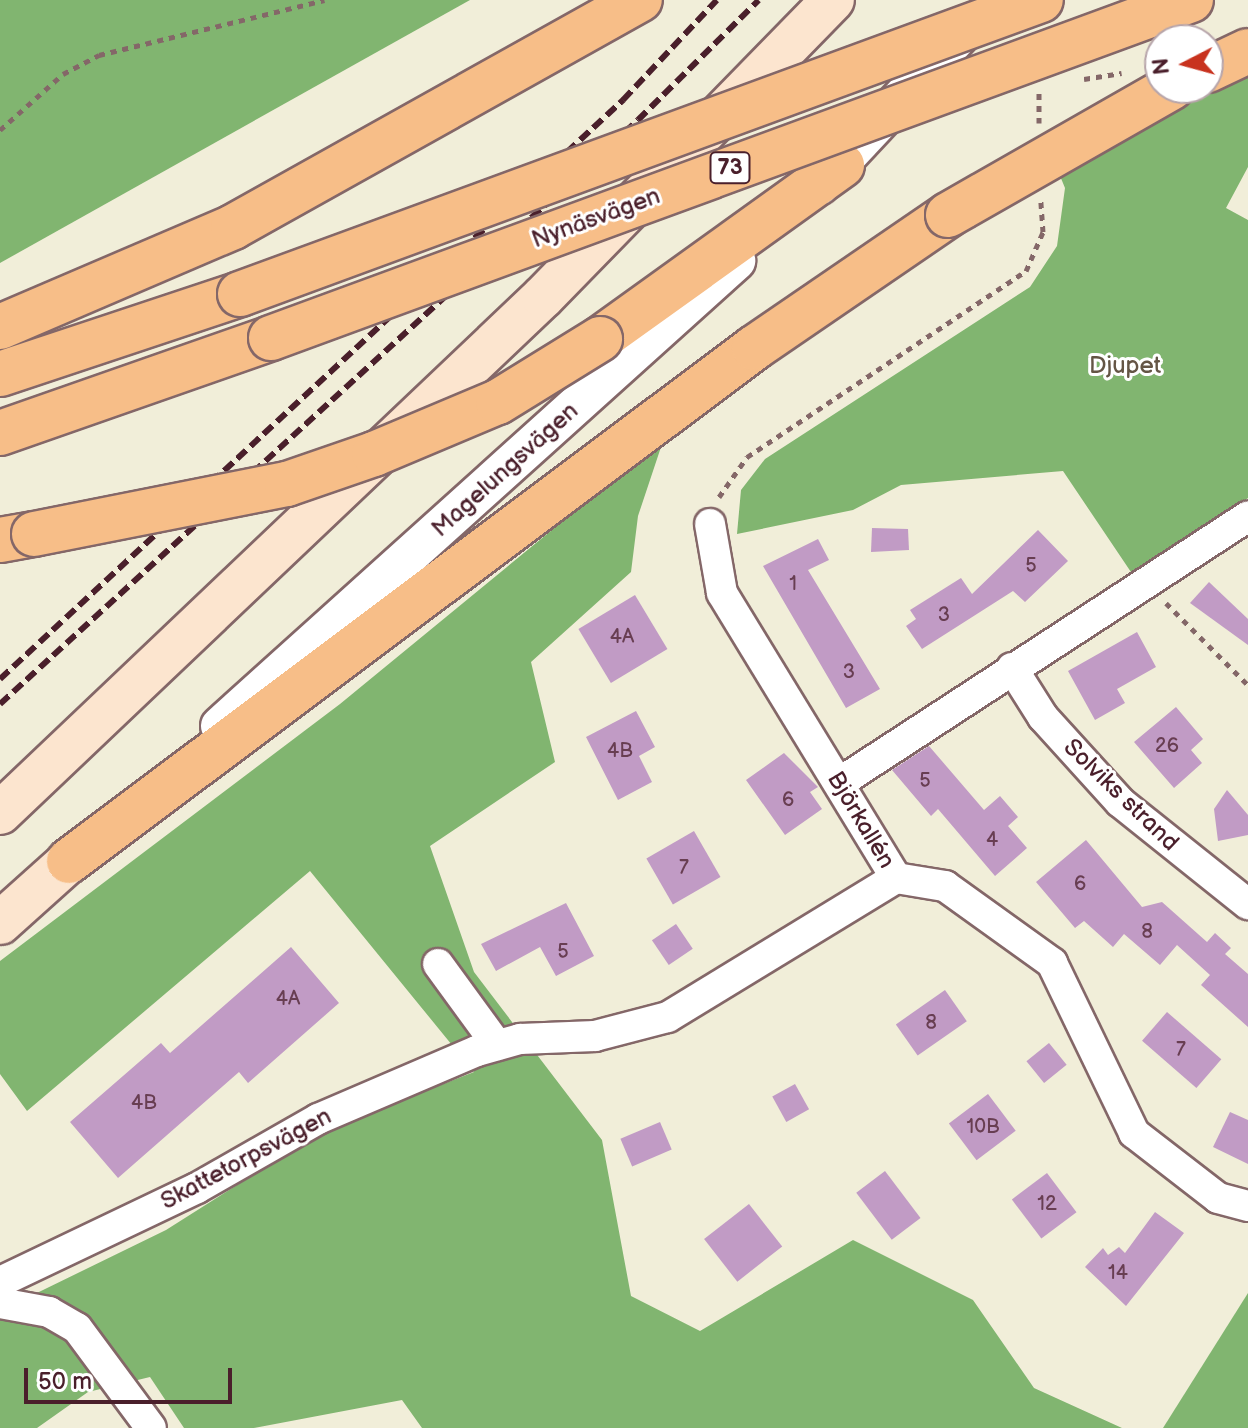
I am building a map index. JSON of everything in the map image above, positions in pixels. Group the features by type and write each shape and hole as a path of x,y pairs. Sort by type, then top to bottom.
{"highway":[{"path":"0,327 233,227 640,0"},
{"name":"73","path":"0,374 240,294 1041,0"},
{"name":"Nynäsvägen","path":"0,433 271,338 1191,0"},
{"path":"1224,62 1248,51"},
{"path":"69,861 754,348 948,215 1144,103"},
{"path":"17,537 287,484 374,454 498,402 600,339 842,165"}],"main road":[{"path":"0,813 532,308 833,0"},
{"name":"Magelungsvägen","path":"0,923 69,861"}],"street":[{"name":"Magelungsvägen","path":"69,861 842,165 992,0"},
{"path":"839,783 1012,668 1148,585 1248,516"},
{"name":"Björkallén","path":"710,524 722,593 896,878 945,886 1052,963 1134,1133 1218,1198 1248,1206"},
{"name":"Solviks strand","path":"1012,668 1043,717 1120,802 1248,904"},
{"name":"Skattetorpsvägen","path":"0,1282 197,1188 318,1119 497,1045 595,1036 668,1017 896,878"},
{"path":"438,964 497,1045"},
{"path":"0,1303 49,1312 77,1328 151,1428"}],"path":[{"path":"0,130 63,74 99,55 324,0"},
{"path":"1070,81 1130,72"},
{"path":"1039,128 1040,86"},
{"path":"710,524 720,492 747,457 1026,271 1043,232 1041,190"},
{"path":"1148,585 1248,685"}],"green space":[{"path":"0,0 470,0 0,263"},
{"name":"Djupet","path":"1248,65 1248,167 1226,208 1248,220 1248,498 1135,578 1063,471 901,485 853,510 737,534 741,490 765,459 1030,287 1057,246 1065,188 1058,171 1178,104 1224,104 1224,78"},
{"path":"664,438 638,516 631,572 531,662 555,762 430,846 474,972 602,1140 631,1296 700,1331 853,1240 973,1300 1034,1388 1122,1428 422,1428 402,1400 254,1428 184,1428 150,1377 88,1392 37,1428 0,1428 0,1311 166,1230 321,1132 474,1072 310,871 27,1111 0,1074 0,961 340,704"},
{"path":"1248,1293 1248,1428 1163,1428"}],"building":[{"path":"872,528 908,529 909,550 871,552"},
{"path":"1038,530 1068,561 1025,602 1013,591 922,649 906,626 916,619 910,610 961,578 972,594"},
{"path":"818,539 829,560 808,570 880,689 846,708 763,566"},
{"path":"1209,582 1248,619 1248,645 1190,603"},
{"path":"635,595 667,649 611,683 578,629"},
{"path":"1137,632 1156,667 1117,689 1125,703 1095,720 1068,671"},
{"path":"1176,707 1203,739 1191,750 1202,763 1174,788 1134,742"},
{"path":"636,711 655,747 639,756 652,782 618,800 586,737"},
{"path":"929,746 984,810 1000,796 1018,817 1008,826 1027,848 995,876 938,809 931,816 892,770"},
{"path":"784,753 818,787 810,792 822,809 785,835 746,780"},
{"path":"1227,790 1248,815 1248,835 1218,841 1214,809"},
{"path":"694,831 720,877 673,904 646,858"},
{"path":"1086,840 1142,907 1162,902 1207,942 1215,933 1231,948 1225,954 1248,974 1248,1027 1201,985 1210,975 1177,945 1160,965 1124,934 1113,947 1084,921 1075,928 1036,882"},
{"path":"566,903 594,956 556,976 540,947 496,971 481,944"},
{"path":"676,924 693,949 669,965 652,940"},
{"path":"291,947 339,1003 248,1083 239,1072 118,1178 70,1122 161,1043 170,1053"},
{"path":"945,990 967,1021 918,1056 896,1024"},
{"path":"1167,1012 1221,1059 1196,1088 1142,1041"},
{"path":"1049,1043 1067,1065 1044,1083 1026,1061"},
{"path":"795,1084 809,1109 786,1122 772,1097"},
{"path":"988,1094 1016,1131 977,1160 949,1123"},
{"path":"1230,1112 1248,1120 1248,1164 1213,1147"},
{"path":"660,1122 672,1150 632,1166 620,1139"},
{"path":"885,1171 921,1218 892,1240 856,1193"},
{"path":"1047,1173 1076,1212 1041,1239 1012,1199"},
{"path":"749,1204 782,1247 737,1282 704,1239"},
{"path":"1155,1212 1184,1233 1126,1306 1085,1267 1103,1248 1108,1255 1119,1247 1125,1253"}],"railway":[{"path":"0,679 623,100 717,0"},
{"path":"0,704 638,120 759,0"}]}
